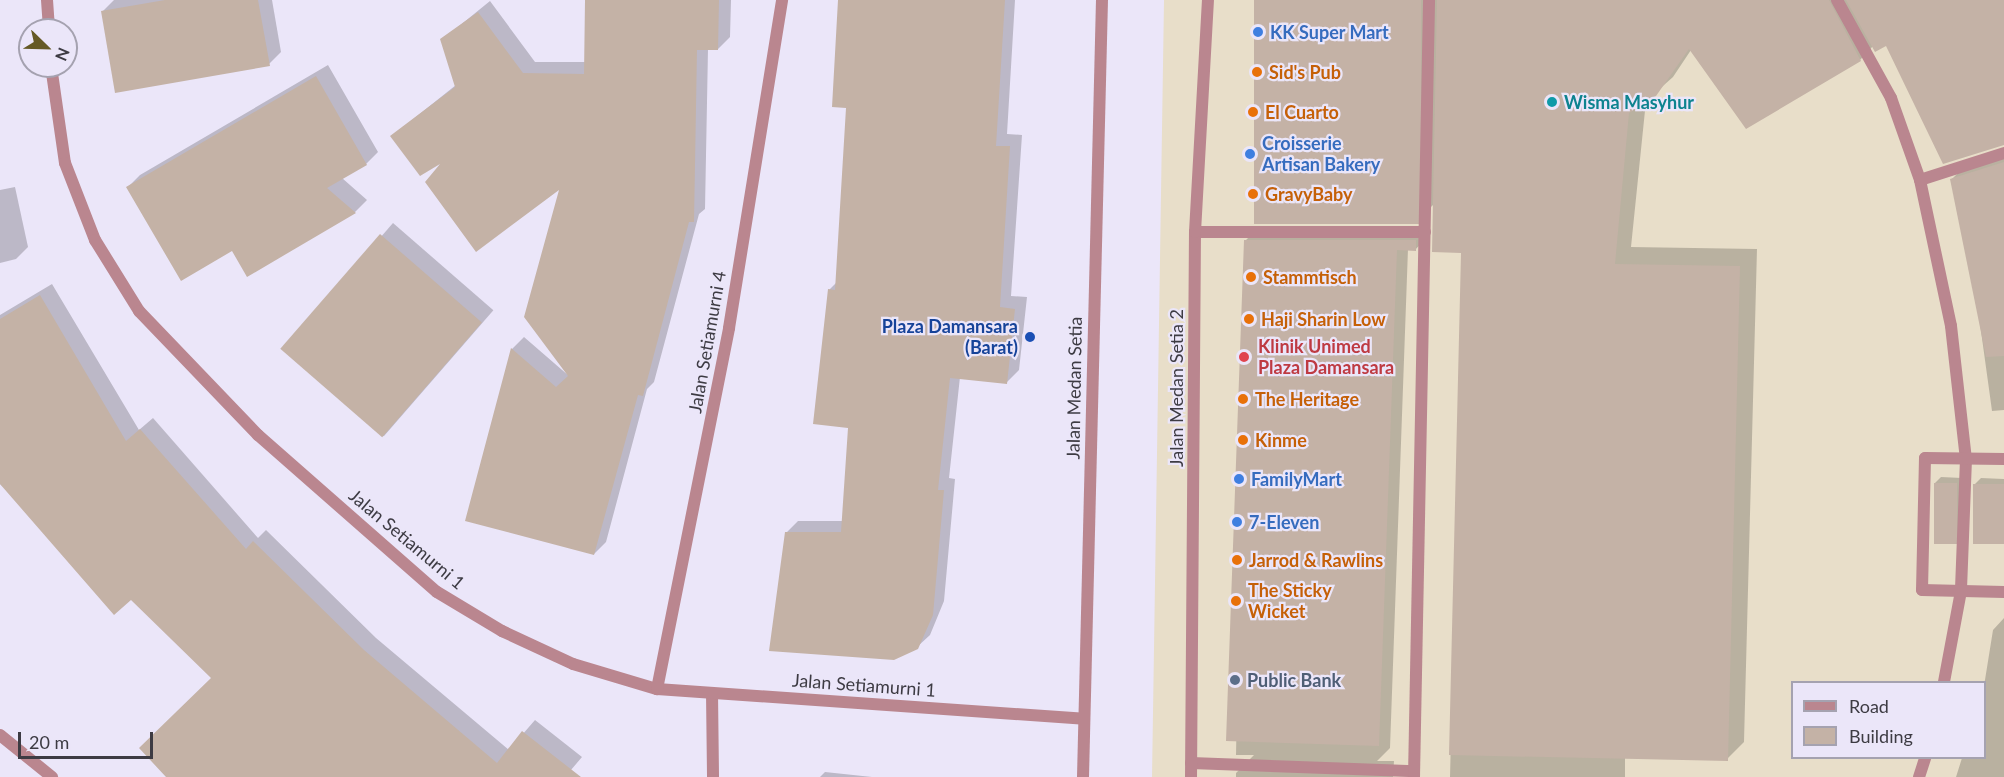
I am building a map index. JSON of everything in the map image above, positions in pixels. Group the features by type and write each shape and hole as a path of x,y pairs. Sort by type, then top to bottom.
{"street":[{"path":"47,0 48,18"},
{"name":"Jalan Setiamurni 4","path":"657,689 729,328 782,0"},
{"name":"Jalan Medan Setia","path":"1083,777 1102,0"},
{"name":"Jalan Medan Setia 2","path":"1191,777 1195,232 1208,0"},
{"path":"1191,763 1414,774 1429,0"},
{"path":"1837,0 1891,98 1920,180 1952,326 1966,459 1961,591 1944,681"},
{"name":"Jalan Setiamurni 1","path":"53,78 65,163 95,240 139,311 258,435 437,592 502,631 573,664 657,689 1084,719"},
{"path":"1920,180 2004,153"},
{"path":"1195,232 1425,232"},
{"path":"2004,459 1925,458 1922,590 2004,592"},
{"path":"712,693 713,777"},
{"path":"0,735 52,777"},
{"path":"1919,777 1925,759"}],"shaded area":[{"path":"1164,0 2004,0 2004,777 1152,777"}],"building":[{"path":"165,0 258,0 270,66 115,93 101,11"},
{"path":"585,0 719,0 718,50 697,50 694,222 689,222 643,396 638,395 594,555 465,521 511,348 556,387 568,376 524,317 559,190 476,252 425,182 440,164 420,176 390,136 455,87 440,39 478,12 523,73 584,74"},
{"path":"838,0 1005,0 996,146 1010,146 1000,307 1015,309 1007,384 950,378 938,490 944,490 933,615 918,649 894,660 769,651 785,532 841,532 848,428 813,424 828,289 835,290 846,108 832,107"},
{"path":"1254,0 1421,0 1421,224 1254,224"},
{"path":"1437,0 1829,0 1861,61 1746,129 1689,49 1656,96 1629,113 1615,264 1740,266 1728,761 1449,755 1461,253 1432,252"},
{"path":"1846,0 2004,0 2004,145 1943,164 1886,46 1875,52"},
{"path":"316,76 367,165 327,188 356,213 247,277 232,251 181,281 126,187"},
{"path":"2004,162 2004,356 1986,357 1950,179"},
{"path":"380,234 482,323 382,437 280,349"},
{"path":"1244,240 1416,240 1416,251 1397,250 1379,746 1226,741"},
{"path":"40,295 126,441 140,429 246,549 253,541 364,650 497,763 522,731 581,777 166,777 139,748 211,678 131,600 114,615 0,484 0,319"},
{"path":"1934,483 1957,483 1957,544 1934,544"},
{"path":"1973,484 2004,484 2004,544 1973,544"}],"place":[{"name":"KK Super Mart","path":"1258,32"},
{"name":"Sid's Pub","path":"1257,72"},
{"name":"Wisma Masyhur","path":"1552,102"},
{"name":"El Cuarto","path":"1253,112"},
{"name":"Croisserie Artisan Bakery","path":"1250,154"},
{"name":"GravyBaby","path":"1253,194"},
{"name":"Stammtisch","path":"1251,277"},
{"name":"Haji Sharin Low","path":"1249,319"},
{"name":"Plaza Damansara (Barat)","path":"1030,337"},
{"name":"Klinik Unimed Plaza Damansara","path":"1244,357"},
{"name":"The Heritage","path":"1243,399"},
{"name":"Kinme","path":"1243,440"},
{"name":"FamilyMart","path":"1239,479"},
{"name":"7-Eleven","path":"1237,522"},
{"name":"Jarrod & Rawlins","path":"1237,560"},
{"name":"The Sticky Wicket","path":"1236,601"},
{"name":"Public Bank","path":"1235,680"}]}
